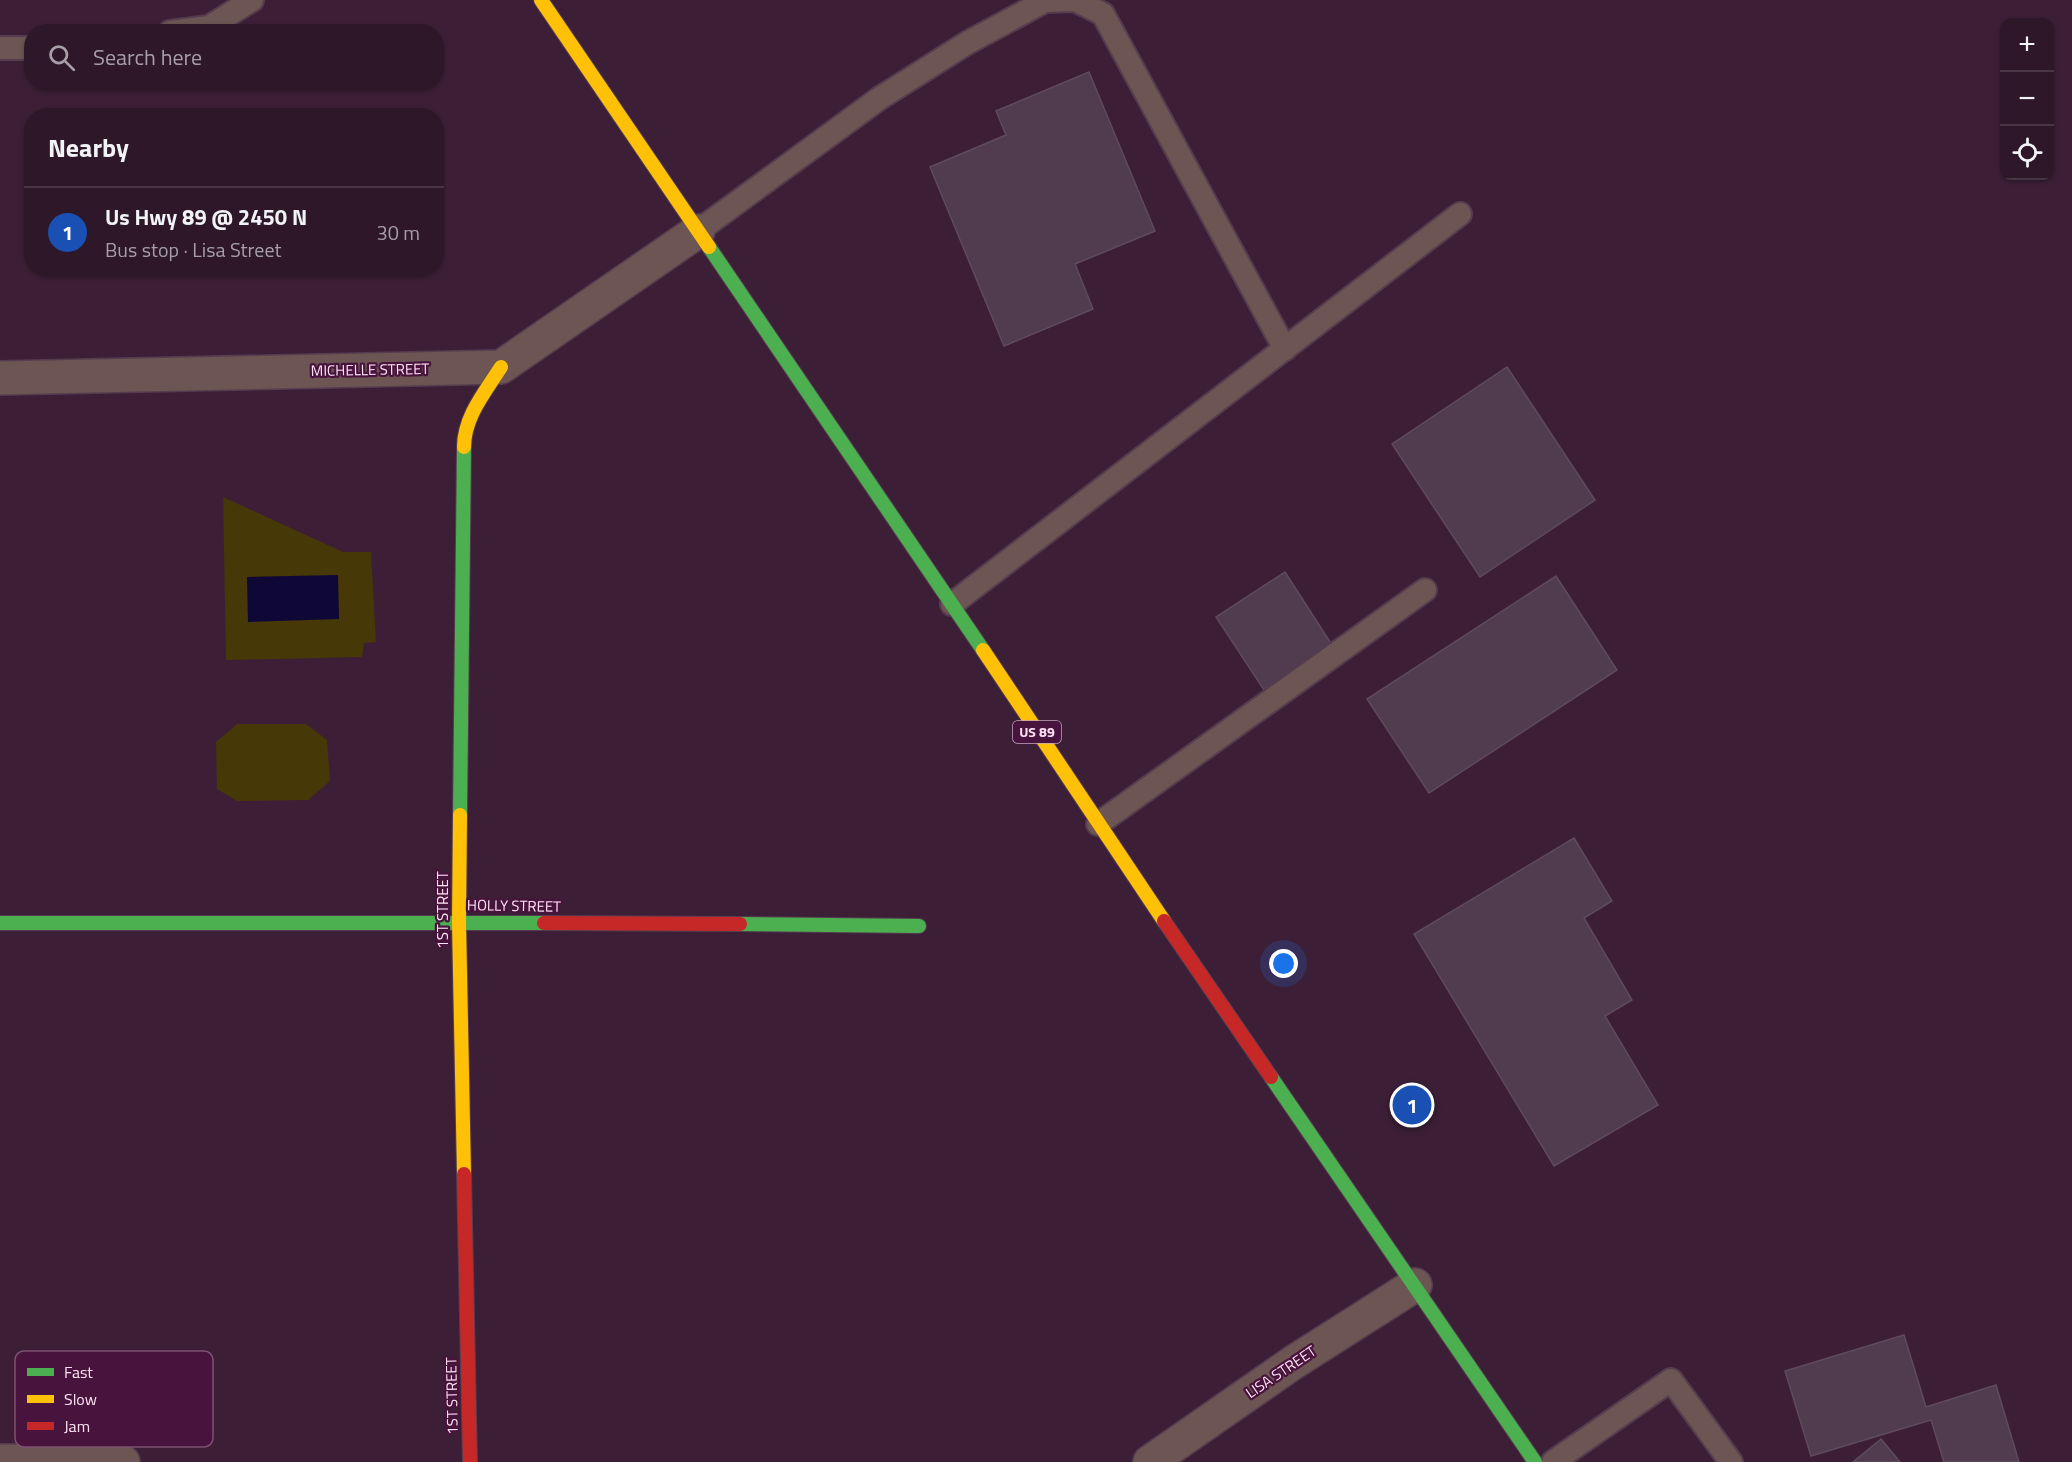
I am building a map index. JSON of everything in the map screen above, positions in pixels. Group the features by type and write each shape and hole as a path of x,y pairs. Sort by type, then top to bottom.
{"street":[{"name":"US 89","path":"541,0 952,604 1098,824 1535,1462"},
{"path":"501,367 698,231"},
{"name":"MICHELLE STREET","path":"0,378 501,367"},
{"name":"1ST STREET","path":"470,1462 459,922 464,434 474,410 501,367"},
{"name":"HOLLY STREET","path":"0,923 459,922 919,926"},
{"name":"LISA STREET","path":"1150,1462 1294,1362 1415,1285"},
{"path":"0,1461 123,1462"}],"lane":[{"path":"213,24 252,0"},
{"path":"698,231 880,98 967,44 1045,1 1075,0 1103,14 1284,349"},
{"path":"0,48 24,48"},
{"path":"952,604 1460,214"},
{"path":"1098,824 1425,590"},
{"path":"1553,1462 1671,1380 1731,1462"}],"shaded area":[{"path":"223,497 343,552 371,552 376,642 364,643 362,657 226,660"},
{"path":"338,575 339,619 248,622 247,577"},
{"path":"237,724 306,724 327,740 330,781 308,800 237,801 217,789 216,742"}],"building":[{"path":"1089,72 1155,231 1075,264 1093,309 1004,346 930,167 1006,135 996,111"},
{"path":"1507,367 1595,500 1480,577 1392,444"},
{"path":"1285,572 1332,645 1264,690 1216,617"},
{"path":"1556,576 1617,670 1429,793 1367,699"},
{"path":"1574,838 1612,901 1584,918 1632,1000 1605,1016 1658,1105 1554,1166 1414,934"},
{"path":"1904,1335 1926,1407 1996,1385 2019,1462 1944,1462 1931,1420 1811,1456 1785,1371"},
{"path":"1881,1439 1900,1462 1853,1462"}],"traffic: fast":[{"path":"709,247 983,650"},
{"path":"460,815 464,447"},
{"path":"0,923 544,923"},
{"path":"740,924 919,926"},
{"path":"1271,1077 1535,1462"}],"traffic: slow":[{"path":"541,0 709,247"},
{"path":"464,447 471,415 501,367"},
{"path":"983,650 1164,921"},
{"path":"460,815 459,922 464,1174"}],"traffic: jam":[{"path":"1164,921 1271,1077"},
{"path":"544,923 740,924"},
{"path":"464,1174 470,1462"}],"place":[{"name":"Us Hwy 89 @ 2450 N","path":"1412,1105"}]}
